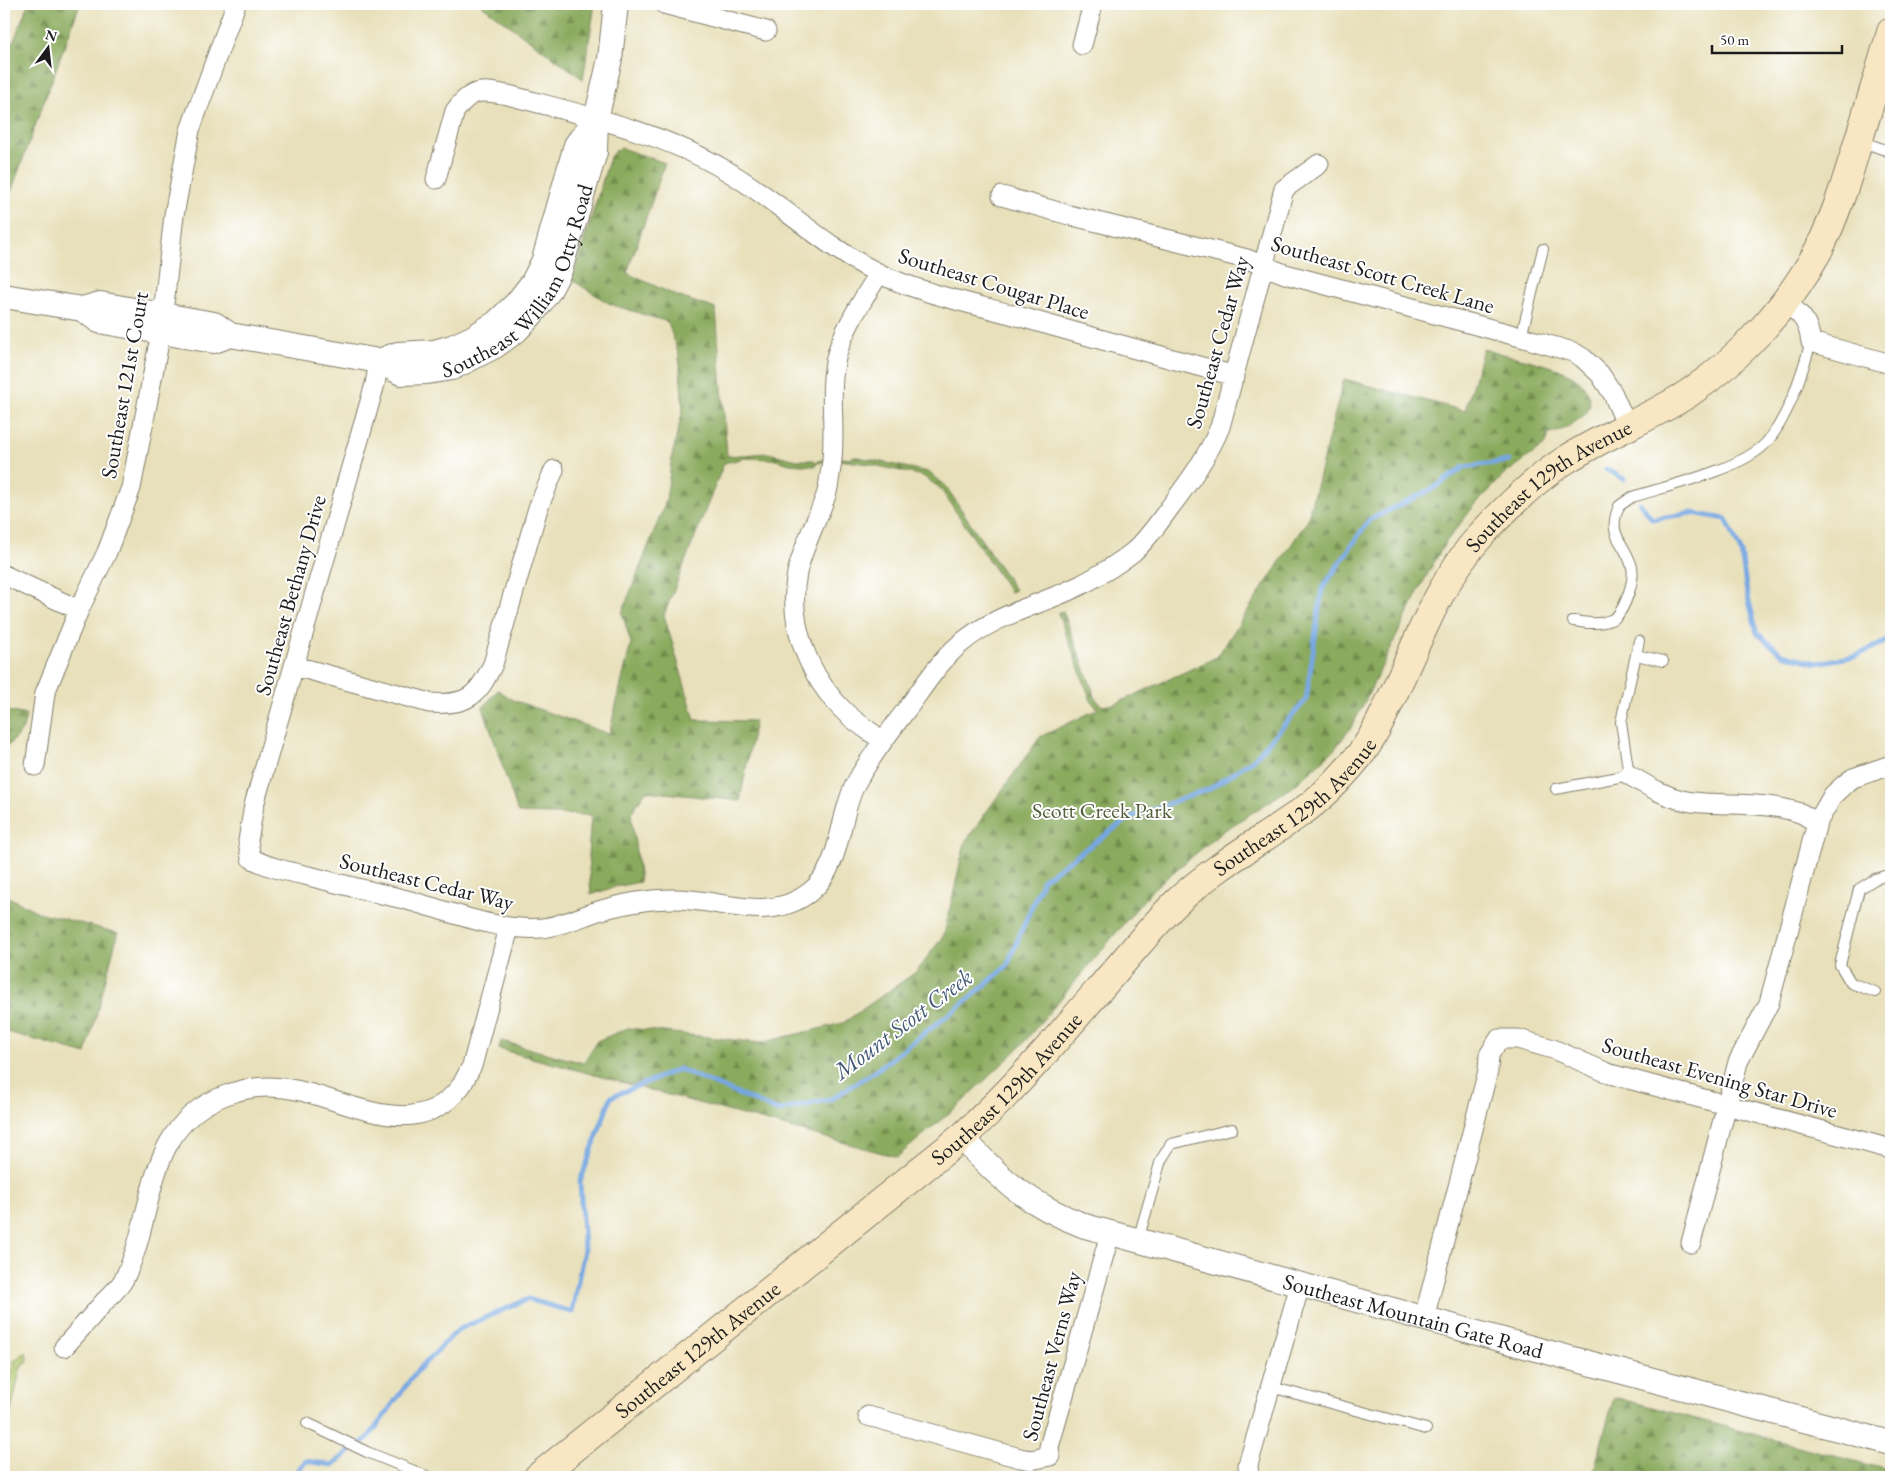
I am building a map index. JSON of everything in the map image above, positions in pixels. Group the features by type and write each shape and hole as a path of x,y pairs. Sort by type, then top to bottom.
{"main road":[{"name":"Southeast 129th Avenue","path":"538,1477 962,1137 1012,1089 1182,897 1227,861 1307,808 1326,792 1359,755 1382,718 1433,608 1454,571 1477,539 1514,501 1565,460 1668,405 1704,381 1755,337 1785,301 1809,266 1827,231 1859,141 1891,32"}],"street":[{"name":"Southeast 121st Court","path":"35,766 45,693 79,610 107,552 131,488 162,323 174,215 190,130 236,4"},
{"name":"Southeast William Otty Road","path":"4,296 82,310 99,321 162,323 214,341 230,335 379,362 398,354 434,352 452,347 472,338 496,323 516,304 532,282 544,260 576,145 596,119 610,58 616,4"},
{"path":"664,4 766,30"},
{"path":"1082,44 1093,4"},
{"name":"Southeast Cougar Place","path":"436,179 455,111 466,97 479,91 508,95 658,138 693,153 756,189 840,251 879,273 930,293 1235,376"},
{"name":"Southeast Cedar Way","path":"248,841 251,858 260,863 405,899 509,928 546,927 639,901 698,900 751,909 773,908 793,902 811,892 825,877 832,859 847,803 857,781 883,741 943,660 984,626 1082,584 1132,552 1151,533 1198,470 1210,450 1220,427 1284,190 1319,164"},
{"name":"Southeast Scott Creek Lane","path":"1002,196 1069,215 1217,251 1285,274 1573,352 1592,365 1607,385 1627,426"},
{"path":"879,273 848,328 837,354 833,382 832,459 826,497 809,534 797,573 795,600 798,632 808,662 824,688 847,714 883,741"},
{"path":"1785,301 1804,317 1810,329 1811,342 1891,364"},
{"name":"Southeast Bethany Drive","path":"248,841 254,805 375,384 379,362"},
{"path":"295,666 430,703 448,704 461,702 474,694 484,684 493,664 538,508 554,470"},
{"path":"4,575 79,610"},
{"path":"1691,1242 1738,1062 1769,1003 1817,822 1833,795 1845,784 1853,778 1891,765"},
{"path":"1629,776 1658,792 1691,802 1783,809 1800,813 1817,822"},
{"path":"64,1347 123,1281 133,1259 156,1172 165,1147 182,1125 198,1110 223,1096 245,1088 270,1086 296,1090 385,1115 404,1116 426,1112 446,1101 461,1086 472,1066 509,928"},
{"name":"Southeast Evening Star Drive","path":"1424,1318 1485,1080 1489,1055 1499,1039 1518,1039 1553,1049 1610,1074 1891,1150"},
{"name":"Southeast Mountain Gate Road","path":"962,1137 998,1175 1024,1196 1066,1218 1110,1234 1891,1443"},
{"name":"Southeast Verns Way","path":"868,1416 1020,1458 1031,1460 1050,1456 1049,1447 1110,1234"},
{"path":"1249,1477 1248,1465 1300,1285"}],"lane":[{"path":"1859,141 1891,152"},
{"path":"1521,337 1544,249"},
{"path":"1573,621 1596,624 1614,618 1623,606 1629,593 1632,568 1616,534 1614,523 1619,506 1632,497 1730,465 1752,454 1766,443 1777,428 1800,378 1811,342"},
{"path":"1556,790 1629,776 1621,722 1639,641"},
{"path":"1636,655 1663,661"},
{"path":"1874,992 1851,983 1840,965 1859,889 1875,879 1891,874"},
{"path":"1138,1241 1161,1160 1172,1144 1232,1129"},
{"path":"1271,1387 1426,1429"},
{"path":"307,1423 367,1452 429,1477"}],"green space":[{"path":"28,4 80,4 9,197 4,197 4,67"},
{"path":"480,4 595,4 583,79"},
{"path":"621,148 665,163 627,273 677,296 716,309 727,456 768,453 797,460 814,460 815,462 832,457 852,459 853,456 928,472 945,485 1015,590 1010,592 940,488 923,476 869,464 832,459 815,464 815,466 790,464 772,459 745,458 724,463 664,615 695,720 755,721 740,801 646,791 631,813 640,882 614,887 591,895 588,855 591,815 518,813 483,707 498,690 513,700 609,734 631,643 622,613 666,501 672,456 683,409 679,356 668,322 610,304 572,280 610,157"},
{"name":"Scott Creek Park","path":"1483,349 1544,364 1576,378 1588,394 1590,402 1588,410 1570,425 1548,434 1546,444 1505,474 1474,506 1445,543 1422,584 1352,726 1334,750 1295,785 1222,832 1153,889 1019,1048 960,1104 897,1157 499,1049 501,1041 583,1063 597,1041 628,1028 760,1043 843,1023 916,972 944,935 965,842 1040,737 1098,709 1091,701 1058,613 1063,611 1096,699 1102,706 1115,704 1217,657 1307,521 1344,379 1465,411"},
{"path":"4,710 26,715 23,729 9,745 4,744"},
{"path":"4,895 38,912 118,933 86,1054 4,1031"},
{"path":"26,1352 28,1362 21,1367 4,1441 4,1402 14,1361"},
{"path":"1614,1397 1888,1470 1891,1471 1891,1477 1592,1477"}],"waterway":[{"name":"Mount Scott Creek","path":"292,1477 306,1461 332,1465 368,1438 416,1372 459,1329 528,1299 572,1312 584,1250 580,1182 611,1097 679,1069 778,1111 831,1099 874,1072 970,998 1007,966 1043,879 1131,817 1209,789 1254,759 1306,700 1322,589 1369,520 1434,488 1464,467 1509,461"},
{"name":"Mount Scott Creek","path":"1606,469 1624,479"},
{"name":"Mount Scott Creek","path":"1640,503 1652,519 1692,513 1726,519 1741,552 1747,593 1757,633 1782,654 1817,663 1856,656 1891,639"}]}
